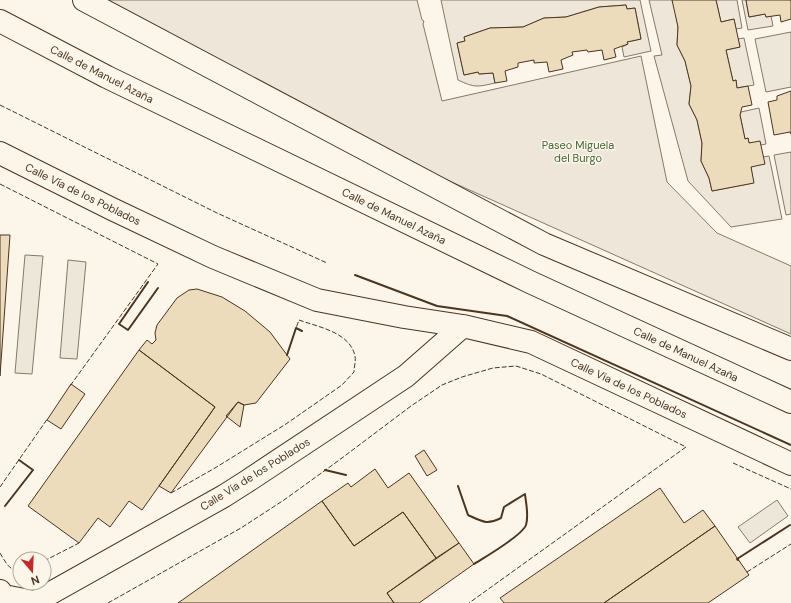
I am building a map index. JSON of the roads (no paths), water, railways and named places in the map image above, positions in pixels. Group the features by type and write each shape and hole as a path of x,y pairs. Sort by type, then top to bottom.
{"main road":[{"path":"84,0 544,244 791,349"},
{"name":"Calle de Manuel Azaña","path":"0,21 107,77 523,278 791,402"},
{"name":"Calle Vía de los Poblados","path":"0,153 112,209 206,253 317,300 404,317 463,326 531,342 791,464"},
{"name":"Calle Vía de los Poblados","path":"0,591 4,596 33,602 224,496 406,376 463,326"}],"park label":[{"name":"Paseo Miguela del Burgo","path":"578,151"}]}
